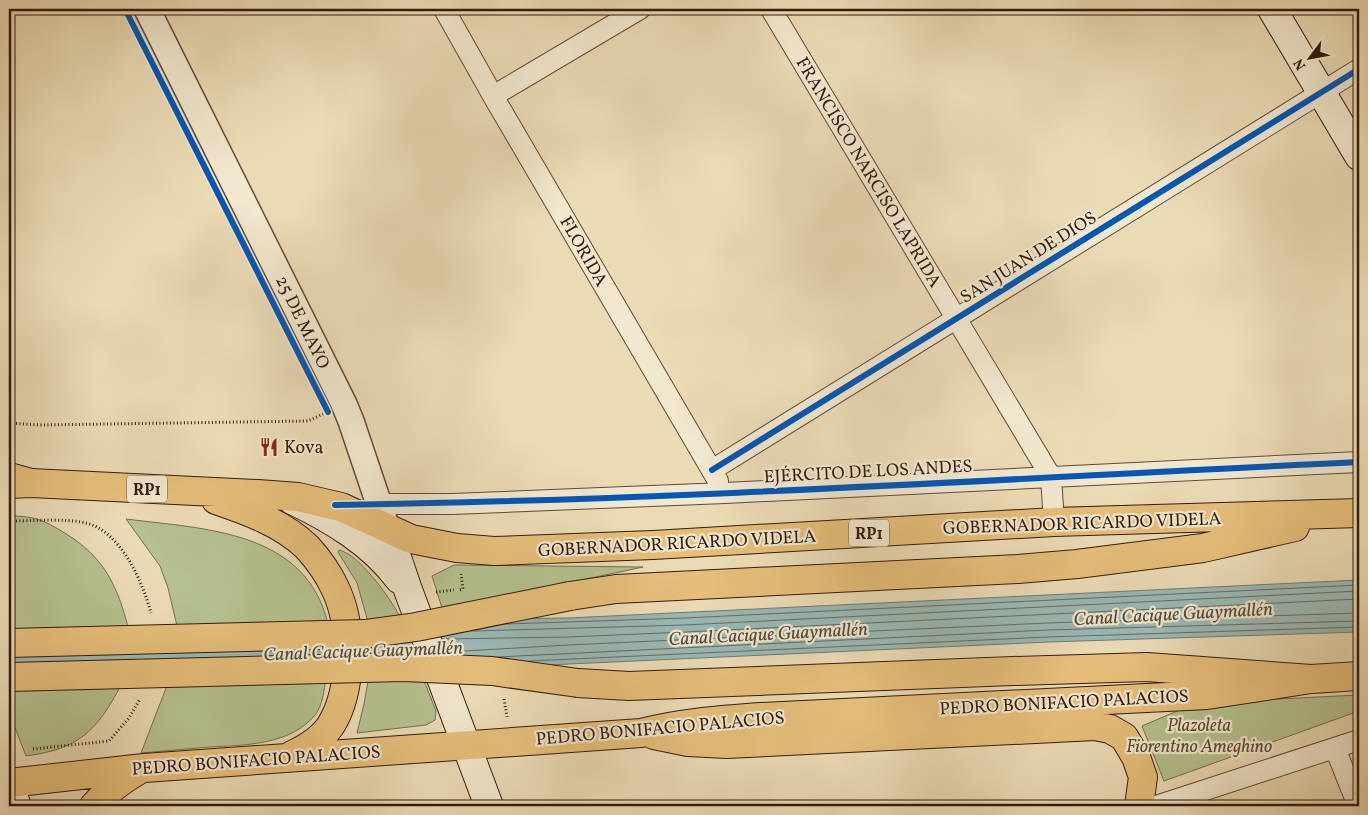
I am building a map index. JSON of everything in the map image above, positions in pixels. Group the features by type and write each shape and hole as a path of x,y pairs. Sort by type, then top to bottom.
{"highway":[{"name":"GOBERNADOR RICARDO VIDELA","path":"16,481 313,499 353,511 383,516 411,539 457,548 494,551 653,545 1054,522 1357,514"},
{"path":"192,491 271,522 296,537 317,558 336,589 345,623 348,651 342,697 330,726 320,738 288,757"},
{"name":"GOBERNADOR RICARDO VIDELA","path":"9,644 366,634 438,623 570,596 616,589 1018,569 1077,564 1203,548 1357,514"},
{"path":"9,677 404,667 492,671 578,683 629,686 1013,670 1147,667 1311,679 1359,676"},
{"name":"PEDRO BONIFACIO PALACIOS","path":"9,784 144,768 640,732 694,722 1207,694 1311,679"},
{"path":"640,732 688,742 727,744 1095,726 1110,729 1124,738 1136,757 1143,777 1139,806"},
{"path":"94,806 122,779 144,768"}],"main road":[{"path":"1272,9 1359,156"},
{"path":"285,496 321,515 371,549 385,562 408,590"},
{"name":"25 DE MAYO","path":"383,516 408,590 489,806"},
{"path":"9,784 17,806"}],"street":[{"name":"25 DE MAYO","path":"147,9 344,404 383,516"},
{"name":"FLORIDA","path":"444,9 725,493"},
{"path":"493,96 640,9"},
{"name":"FRANCISCO NARCISO LAPRIDA","path":"771,9 1051,477 1054,522"},
{"name":"SAN JUAN DE DIOS","path":"712,470 1359,69"},
{"name":"EJÉRCITO DE LOS ANDES","path":"383,516 452,504 725,493 1359,462"},
{"path":"1156,806 1359,740"},
{"path":"1335,748 1358,806"}],"path":[{"path":"9,423 40,425 308,421 328,412 324,403"},
{"path":"9,521 88,523 102,530 131,562 145,592 153,621"},
{"path":"439,601 436,592 463,589 457,548"},
{"path":"33,749 109,741 129,718 141,697"}],"green space":[{"path":"9,516 43,521 77,541 89,551 99,562 114,586 129,631 9,631"},
{"path":"126,519 187,526 218,532 248,540 275,552 298,569 316,593 328,624 178,630 168,588 160,566"},
{"path":"339,550 356,559 389,598 399,615 368,622 357,583 338,552"},
{"path":"454,565 643,567 442,608 432,576"},
{"path":"421,673 436,711 435,720 426,725 357,733 369,676"},
{"path":"326,678 324,692 315,715 305,725 280,738 252,744 141,753 168,683"},
{"path":"121,685 103,715 84,735 73,743 60,748 26,756 9,712 9,688"},
{"name":"Plazoleta Fiorentino Ameghino","path":"1359,695 1359,711 1164,781 1142,726 1196,703"}],"water":[{"name":"Canal Cacique Guaymallén","path":"1359,580 1359,632 1049,642 463,670 9,688 9,631 568,618"}],"cycle path":[{"path":"125,9 328,412"},
{"path":"712,470 1359,69"},
{"path":"335,505 847,488 1359,462"}],"place":[{"name":"Kova","path":"269,447"}]}
